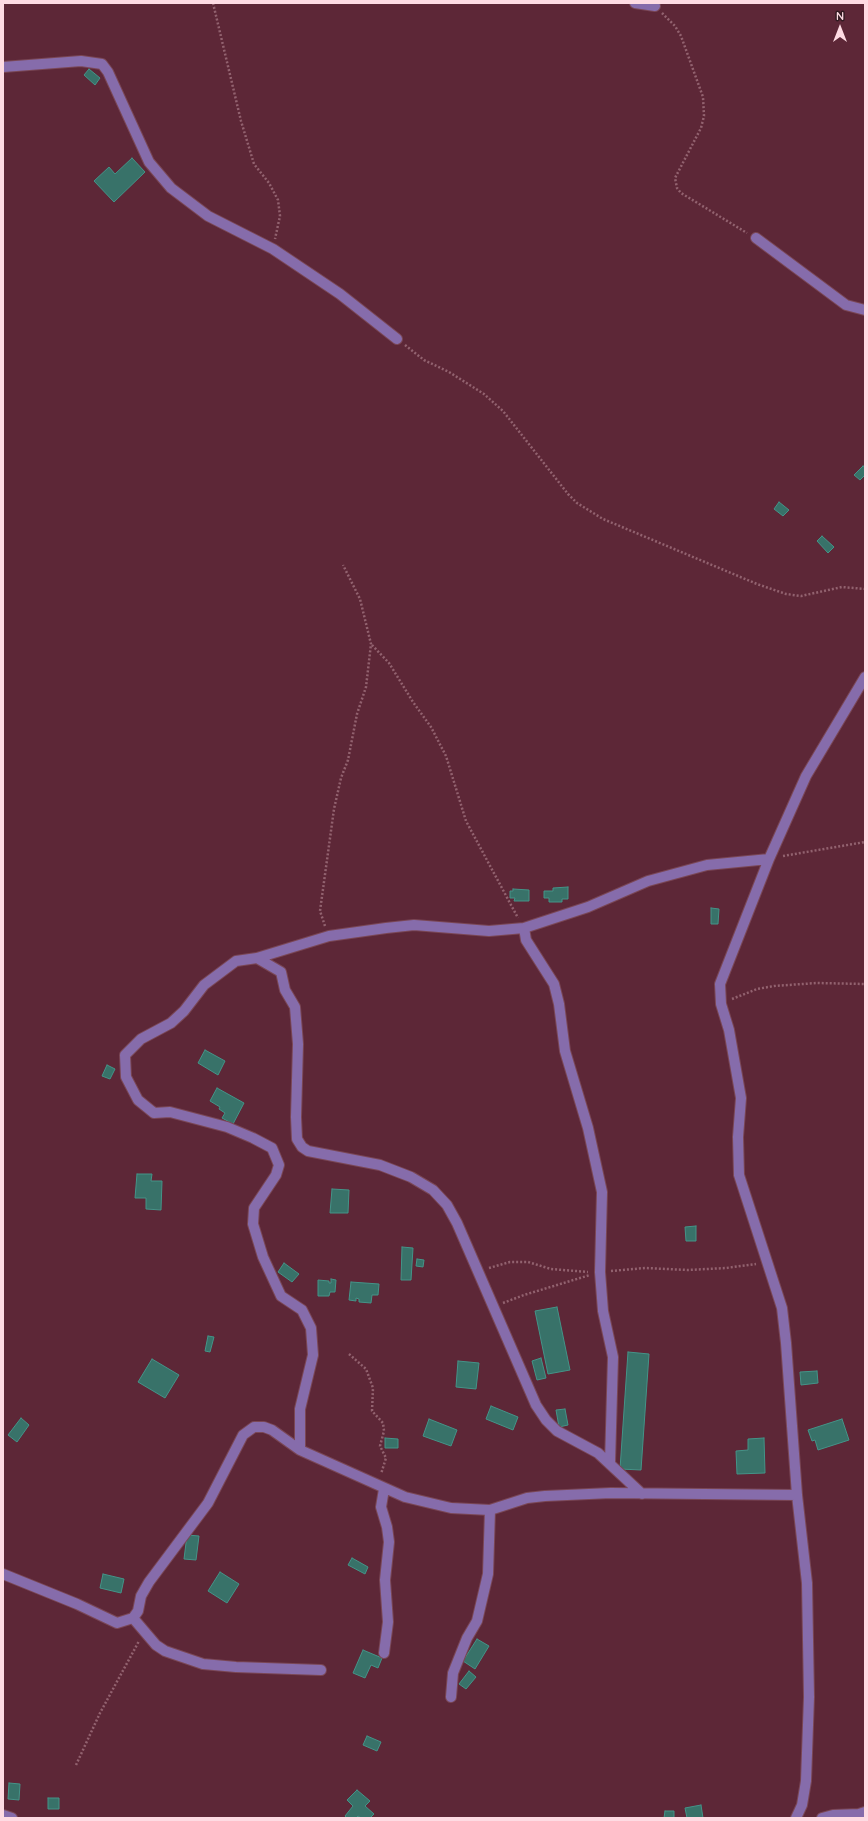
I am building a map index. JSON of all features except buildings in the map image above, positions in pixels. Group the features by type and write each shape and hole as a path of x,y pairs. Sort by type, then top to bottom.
{"street":[{"path":"635,3 655,6"},
{"path":"3,67 81,61 102,64 108,72 149,162 171,188 208,216 273,249 340,294 397,339"},
{"path":"756,238 846,305 865,310"},
{"path":"796,1818 802,1805 806,1781 809,1697 807,1583 796,1495 790,1387 782,1308 739,1175 738,1138 741,1098 729,1030 721,1004 720,984 769,859 806,776 865,677"},
{"path":"300,1450 300,1409 313,1355 311,1328 302,1310 281,1296 263,1257 253,1224 254,1208 276,1176 280,1165 272,1148 227,1127 170,1112 154,1113 138,1100 126,1077 125,1055 141,1039 171,1023 184,1011 204,985 236,961 257,958 329,936 414,925 474,930 524,928 588,907 648,881 707,865 769,859"},
{"path":"524,928 526,940 554,984 560,1004 565,1051 588,1128 602,1192 600,1272 603,1311 613,1357 610,1462"},
{"path":"257,958 281,972 285,990 295,1007 298,1044 296,1116 297,1139 302,1147 308,1151 380,1165 411,1177 434,1190 447,1205 457,1223 536,1405 546,1420 557,1431 598,1452 642,1494"},
{"path":"3,1574 77,1604 117,1623 133,1618 138,1611 141,1596 149,1582 208,1503 243,1435 254,1428 264,1427 272,1430 300,1450 337,1465 381,1487 405,1497 451,1508 490,1510 527,1498 545,1496 642,1494 796,1495"},
{"path":"381,1487 381,1507 387,1527 389,1542 385,1580 388,1622 384,1653"},
{"path":"451,1697 453,1673 467,1638 477,1621 488,1574 490,1510"},
{"path":"133,1618 156,1645 165,1651 203,1664 236,1667 321,1670"},
{"path":"822,1818 833,1815 859,1814 865,1812"},
{"path":"3,1815 12,1818"}],"path":[{"path":"213,3 241,121 254,164 270,183 278,200 280,216 273,249"},
{"path":"655,6 675,26 681,36 703,97 704,116 701,128 675,178 677,188 681,193 722,216 756,238"},
{"path":"397,339 424,360 449,372 484,394 503,411 568,494 577,503 603,519 757,584 786,594 801,596 842,588 865,589"},
{"path":"329,936 320,911 334,809 341,778 348,760 357,714 366,687 371,644 360,599 343,565"},
{"path":"371,644 389,663 413,702 431,727 446,756 466,821 524,928"},
{"path":"769,859 865,842"},
{"path":"721,1004 757,989 774,986 816,983 865,984"},
{"path":"478,1272 510,1262 528,1262 551,1269 600,1272 645,1268 688,1270 726,1268 766,1262"},
{"path":"494,1307 524,1295 600,1272"},
{"path":"349,1354 366,1369 370,1377 374,1395 372,1411 383,1423 384,1431 380,1446 386,1458 381,1487"},
{"path":"76,1765 100,1713 144,1632"}]}
